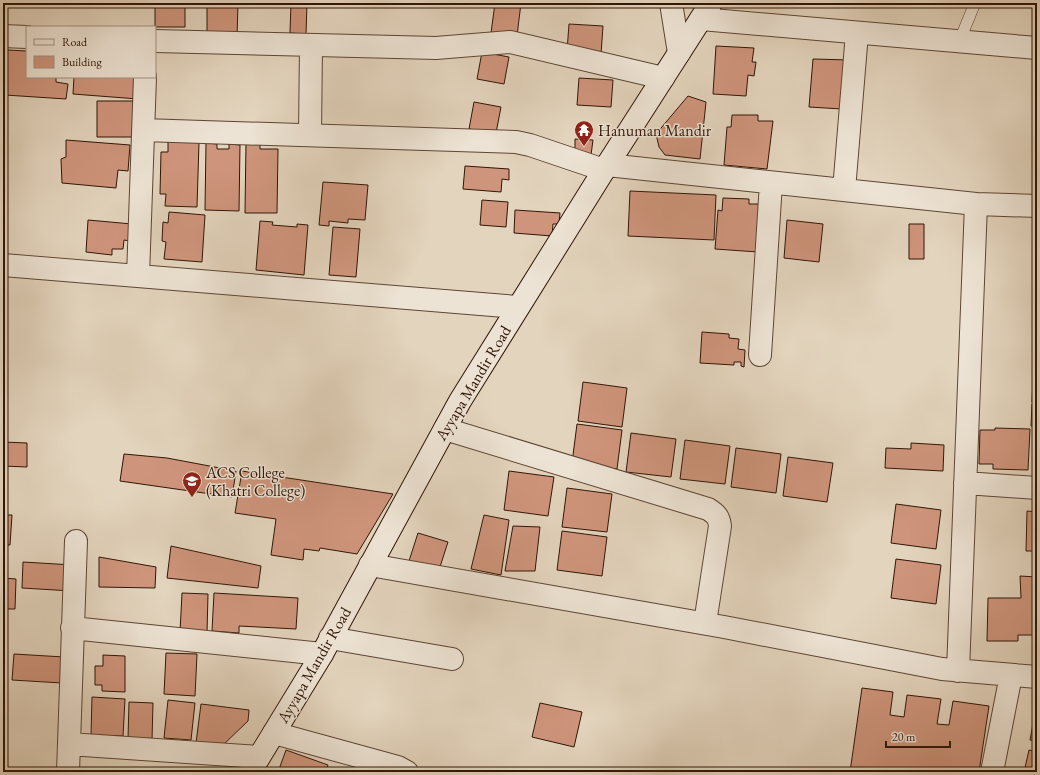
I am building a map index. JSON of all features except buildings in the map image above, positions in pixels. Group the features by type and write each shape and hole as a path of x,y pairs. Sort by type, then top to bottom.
{"street":[{"path":"670,3 679,53"},
{"path":"706,11 857,33 1037,48"},
{"name":"Ayyapa Mandir Road","path":"255,764 326,646 445,429 518,307 706,11"},
{"path":"844,190 857,33"},
{"path":"3,36 26,37"},
{"path":"156,41 436,48 510,42 663,78"},
{"path":"310,135 311,45"},
{"path":"138,276 145,78"},
{"path":"143,130 516,142 530,144 605,168 976,204 1037,206"},
{"path":"760,355 771,183"},
{"path":"958,671 976,204"},
{"path":"3,265 518,307"},
{"path":"445,429 708,509 714,513 719,518 720,526 705,623"},
{"path":"965,483 1037,488"},
{"path":"68,772 76,541"},
{"path":"370,565 705,623 942,669 1037,676"},
{"path":"72,628 326,646 452,659"},
{"path":"992,772 1011,674"},
{"path":"274,733 398,766 407,772"},
{"path":"69,744 255,764"}],"lane":[{"path":"959,42 975,3"}],"place":[{"name":"Hanuman Mandir","path":"584,147"},
{"name":"ACS College (Khatri College)","path":"192,498"}]}
